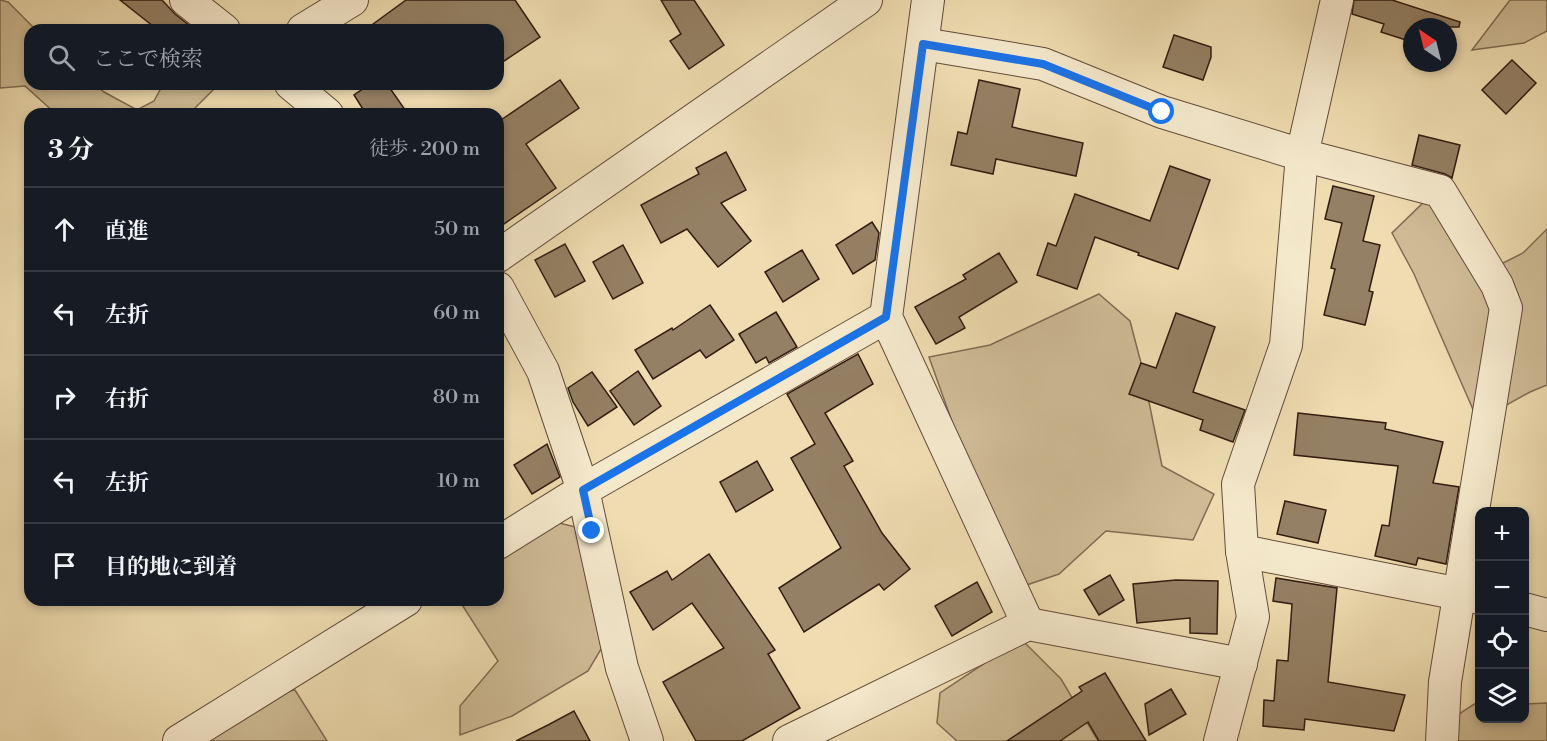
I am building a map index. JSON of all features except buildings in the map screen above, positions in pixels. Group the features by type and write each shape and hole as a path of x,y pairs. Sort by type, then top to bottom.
{"street":[{"path":"186,0 216,24"},
{"path":"313,24 352,0"},
{"path":"504,252 866,0"},
{"path":"928,0 886,317 1028,624"},
{"path":"1220,741 1253,617 1242,552 1238,484 1286,345 1302,155 1337,0"},
{"path":"923,44 1043,64 1162,112 1302,155 1440,191 1497,285 1506,308 1469,596 1445,682 1442,741"},
{"path":"298,90 320,108"},
{"path":"504,299 543,370 583,490 622,668 647,741"},
{"path":"504,539 583,490 886,317"},
{"path":"1242,552 1469,596"},
{"path":"179,741 396,606"},
{"path":"1529,610 1547,615"},
{"path":"789,741 833,731 1028,624 1241,664"}],"shaded area":[{"path":"0,0 8,2 30,24 24,24 24,86 0,88"},
{"path":"1510,0 1547,0 1547,31 1524,43 1472,50"},
{"path":"29,90 102,90 133,108 49,108"},
{"path":"160,90 213,90 195,108 141,108 154,101"},
{"path":"1425,201 1455,213 1495,267 1523,253 1547,229 1547,385 1478,421 1414,274 1392,233"},
{"path":"1099,294 1130,321 1162,466 1214,494 1193,540 1106,531 1059,574 1012,590 929,357 990,345"},
{"path":"555,522 592,531 613,629 588,671 512,716 460,735 460,706 498,661 463,606 504,606 504,557 525,537"},
{"path":"1021,639 1061,679 1098,741 957,741 937,723 940,693"},
{"path":"295,690 327,741 204,741 248,698"},
{"path":"1547,703 1547,741 1433,741 1437,728 1475,704 1475,723 1529,723 1529,704"}],"route":[{"path":"592,531 583,490 886,317 923,44 1043,64 1162,112"}]}
